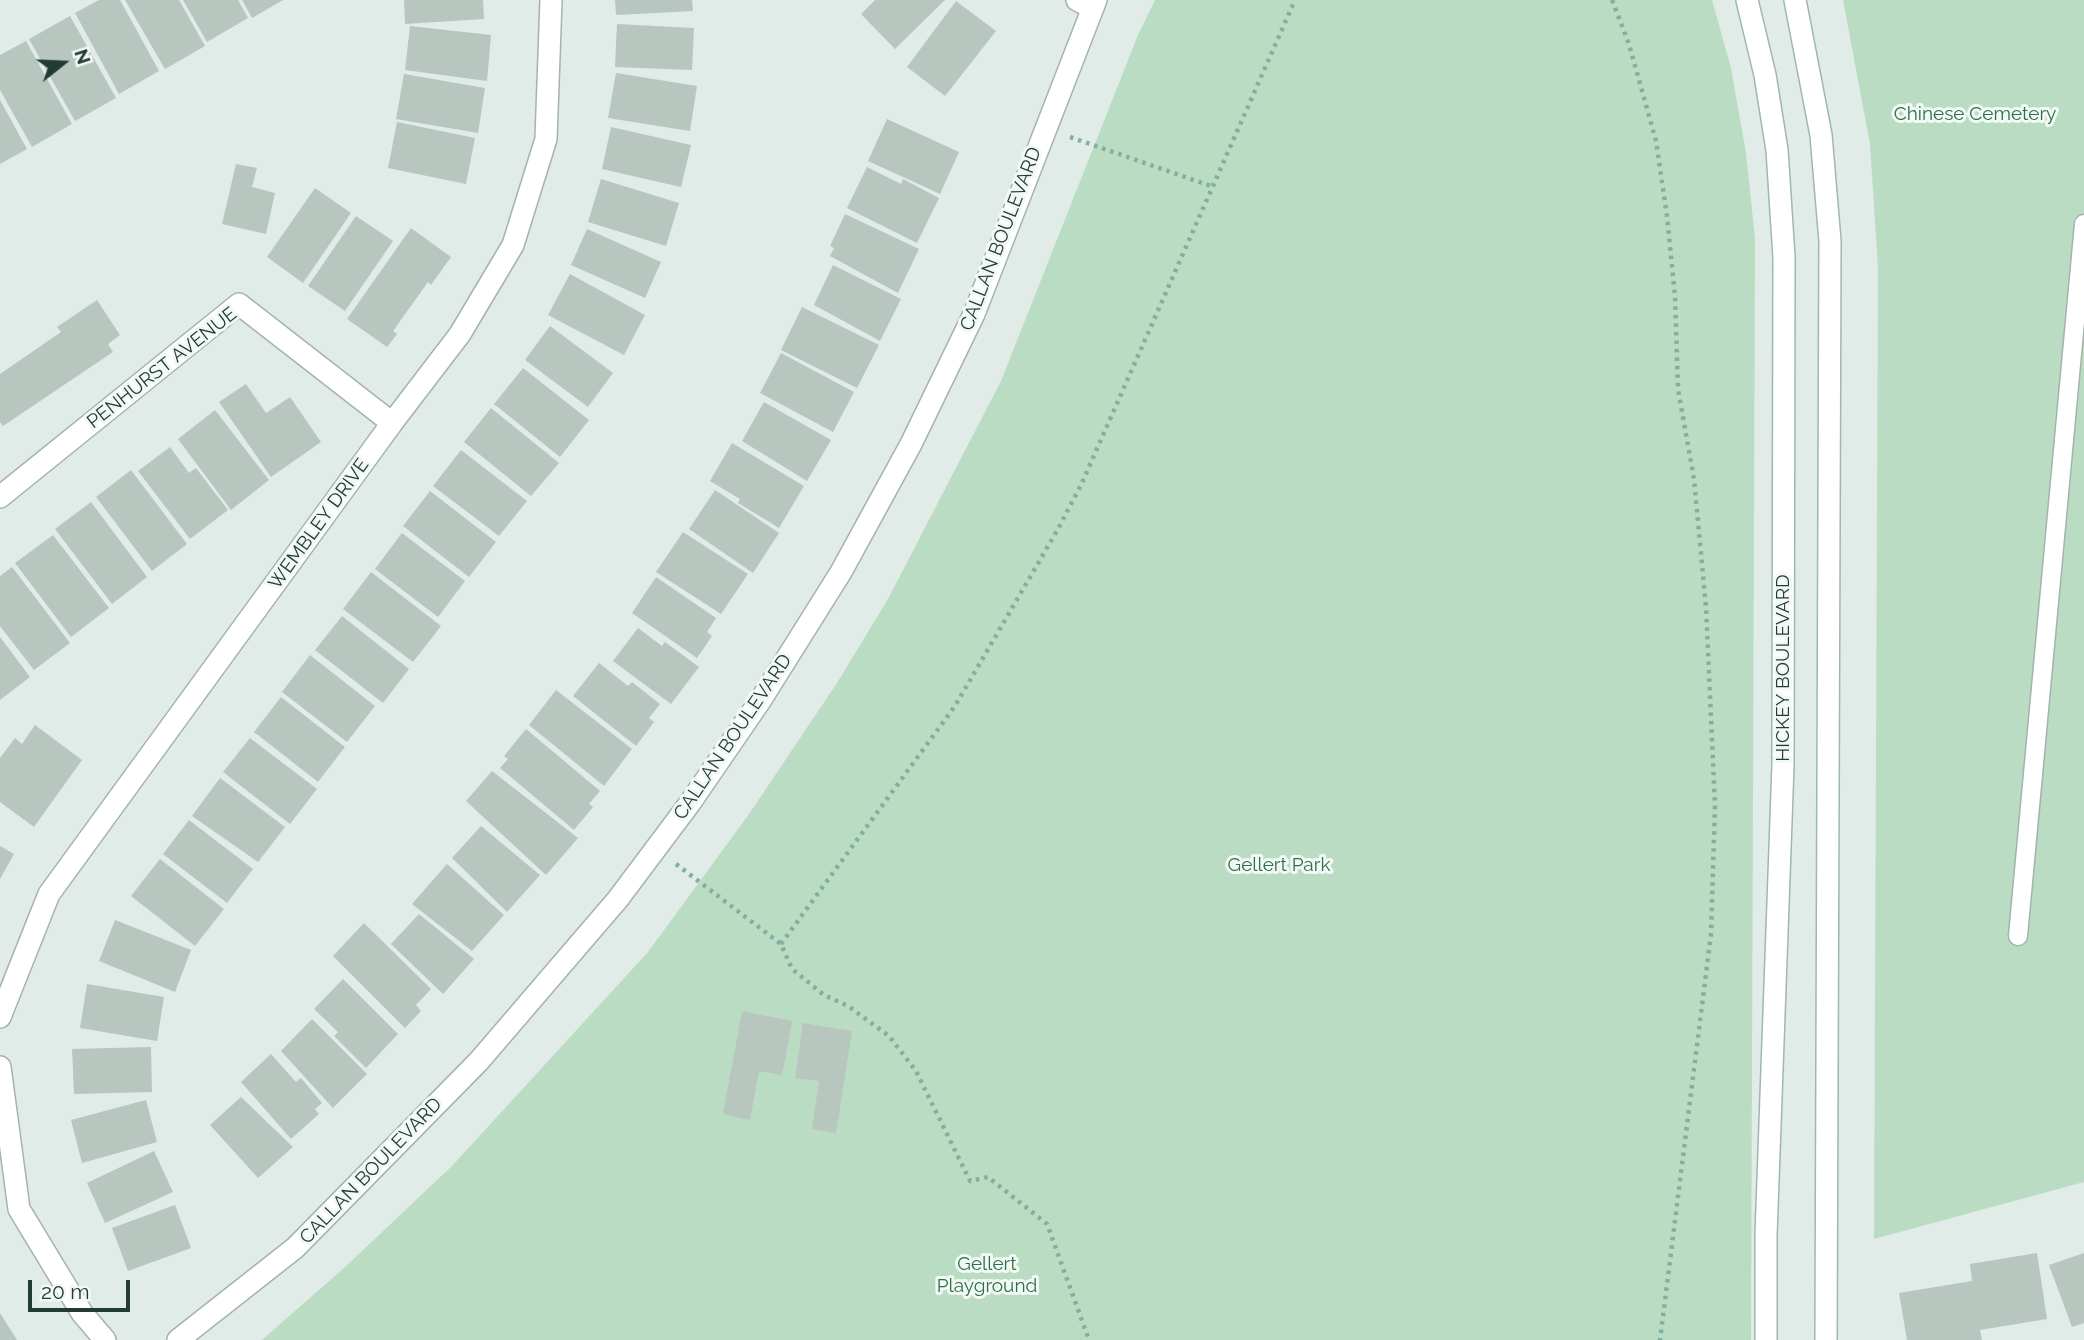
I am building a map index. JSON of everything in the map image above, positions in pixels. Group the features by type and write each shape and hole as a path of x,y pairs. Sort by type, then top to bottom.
{"street":[{"name":"WEMBLEY DRIVE","path":"0,1017 49,894 392,423 460,334 513,245 546,139 551,0"},
{"name":"HICKEY BOULEVARD","path":"1747,0 1762,64 1777,150 1784,257 1783,779 1766,1235 1766,1340"},
{"path":"1795,0 1821,135 1830,242 1826,1340"},
{"name":"CALLAN BOULEVARD","path":"178,1340 295,1248 479,1060 550,981 655,849 762,698 841,572 911,444 974,314 1088,3"},
{"name":"PENHURST AVENUE","path":"0,497 239,304 392,423"},
{"path":"0,1068 19,1209 82,1313 105,1340"}],"lane":[{"path":"2018,936 2084,224"}],"path":[{"path":"781,944 948,716 1005,624 1081,485 1211,186 1296,0"},
{"path":"1612,0 1629,44 1656,141 1667,216 1675,296 1678,389 1693,479 1706,607 1714,780 1711,934 1660,1340"},
{"path":"1044,128 1211,186"},
{"path":"655,849 781,944 792,969 824,995 848,1006 889,1036 916,1071 970,1181 988,1177 1047,1224 1089,1340"}],"green space":[{"name":"Gellert Park","path":"1155,0 1712,0 1731,68 1746,153 1755,239 1751,1340 262,1340 344,1268 452,1166 648,952 747,817 837,683 888,599 1001,381 1138,35"},
{"name":"Chinese Cemetery","path":"1843,0 2084,0 2084,1182 1874,1239 1878,267 1870,144"}],"building":[{"path":"99,0 120,0 159,71 119,94 75,13"},
{"path":"125,0 179,0 205,46 165,69"},
{"path":"183,0 238,0 248,18 207,42"},
{"path":"242,0 283,0 252,18"},
{"path":"404,0 483,0 484,19 405,24"},
{"path":"615,0 692,0 693,11 616,15"},
{"path":"875,0 945,0 895,49 861,14"},
{"path":"956,1 996,31 945,96 907,67"},
{"path":"70,16 116,98 75,121 29,39"},
{"path":"617,24 694,28 692,70 615,67"},
{"path":"410,26 491,35 487,81 405,70"},
{"path":"26,41 72,124 32,147 0,90 0,55"},
{"path":"616,73 697,86 690,131 608,118"},
{"path":"404,74 485,88 478,133 396,119"},
{"path":"0,100 27,149 0,164"},
{"path":"887,119 959,152 940,194 868,161"},
{"path":"397,122 475,138 466,184 388,168"},
{"path":"611,127 691,145 681,187 602,169"},
{"path":"236,164 257,168 252,187 275,193 266,234 222,224"},
{"path":"867,167 901,184 903,179 939,198 917,243 847,208"},
{"path":"601,179 679,203 666,246 588,222"},
{"path":"315,188 351,213 303,283 267,257"},
{"path":"845,214 919,249 898,293 830,256 834,248 830,246"},
{"path":"356,216 393,241 345,311 308,286"},
{"path":"411,228 451,257 431,285 428,282 393,331 397,334 387,347 347,319"},
{"path":"587,229 661,262 645,298 571,265"},
{"path":"833,265 901,299 880,341 814,305"},
{"path":"570,274 645,315 624,355 548,315"},
{"path":"97,300 120,335 108,344 113,352 3,426 0,422 0,374 61,332 57,327"},
{"path":"802,307 879,345 857,388 781,350"},
{"path":"550,326 613,373 588,407 525,360"},
{"path":"781,353 854,392 833,432 760,393"},
{"path":"523,368 589,420 560,457 494,404"},
{"path":"246,384 266,413 290,397 321,442 271,477 219,402"},
{"path":"764,402 831,440 807,481 742,441"},
{"path":"491,408 559,463 531,496 464,442"},
{"path":"215,410 269,480 231,510 178,439"},
{"path":"732,443 804,486 779,528 738,503 740,499 710,481"},
{"path":"170,447 189,473 196,468 228,510 190,539 138,471"},
{"path":"461,450 527,501 499,536 433,486"},
{"path":"131,470 187,544 152,571 96,497"},
{"path":"715,490 779,533 753,573 689,529"},
{"path":"430,491 496,542 469,577 403,526"},
{"path":"91,502 147,577 112,604 55,529"},
{"path":"683,532 748,574 721,614 656,572"},
{"path":"402,533 465,581 438,617 375,569"},
{"path":"53,535 109,608 71,637 15,563"},
{"path":"12,567 70,643 34,670 0,626 0,576"},
{"path":"371,572 441,626 413,662 343,609"},
{"path":"656,577 716,618 707,632 712,636 697,658 632,613"},
{"path":"342,616 409,669 383,703 315,650"},
{"path":"638,628 662,646 665,642 699,667 671,704 613,661"},
{"path":"0,637 30,677 0,700"},
{"path":"310,655 375,706 347,742 282,692"},
{"path":"599,663 628,686 632,682 660,704 649,718 654,722 636,746 573,696"},
{"path":"556,690 632,749 604,786 529,725"},
{"path":"281,697 345,747 318,782 254,732"},
{"path":"35,725 82,760 34,827 0,802 0,758 15,738 22,744"},
{"path":"526,729 600,791 589,804 593,807 574,830 500,768 508,759 504,756"},
{"path":"250,738 317,789 290,824 223,772"},
{"path":"492,771 578,838 546,875 466,801"},
{"path":"220,778 285,827 258,862 192,816"},
{"path":"189,820 253,869 227,903 163,854"},
{"path":"481,826 540,875 507,912 452,858"},
{"path":"0,846 14,854 0,879"},
{"path":"160,859 224,909 195,946 131,896"},
{"path":"447,864 504,915 472,951 412,904"},
{"path":"419,914 474,959 443,994 391,944"},
{"path":"115,920 191,950 175,992 99,961"},
{"path":"364,923 431,989 416,1005 421,1011 405,1028 333,956"},
{"path":"343,979 398,1034 366,1068 334,1036 338,1032 314,1009"},
{"path":"87,984 164,997 157,1041 80,1028"},
{"path":"742,1011 792,1021 782,1075 759,1071 750,1120 723,1114"},
{"path":"312,1019 367,1074 333,1108 281,1051"},
{"path":"803,1023 852,1031 836,1133 812,1129 819,1081 795,1078"},
{"path":"151,1047 152,1092 74,1094 72,1049"},
{"path":"271,1054 296,1082 301,1078 322,1103 315,1109 319,1114 291,1139 241,1082"},
{"path":"241,1097 293,1147 258,1178 210,1125"},
{"path":"146,1100 157,1142 82,1163 71,1120"},
{"path":"154,1151 173,1192 105,1223 87,1183"},
{"path":"175,1205 191,1248 128,1271 112,1228"},
{"path":"2037,1253 2047,1319 1980,1330 1982,1340 1907,1340 1899,1293 1972,1281 1970,1264"},
{"path":"2084,1253 2084,1323 2072,1327 2049,1265"},
{"path":"0,1313 17,1340 0,1340"}],"park label":[{"name":"Gellert Playground","path":"987,1275"}]}
